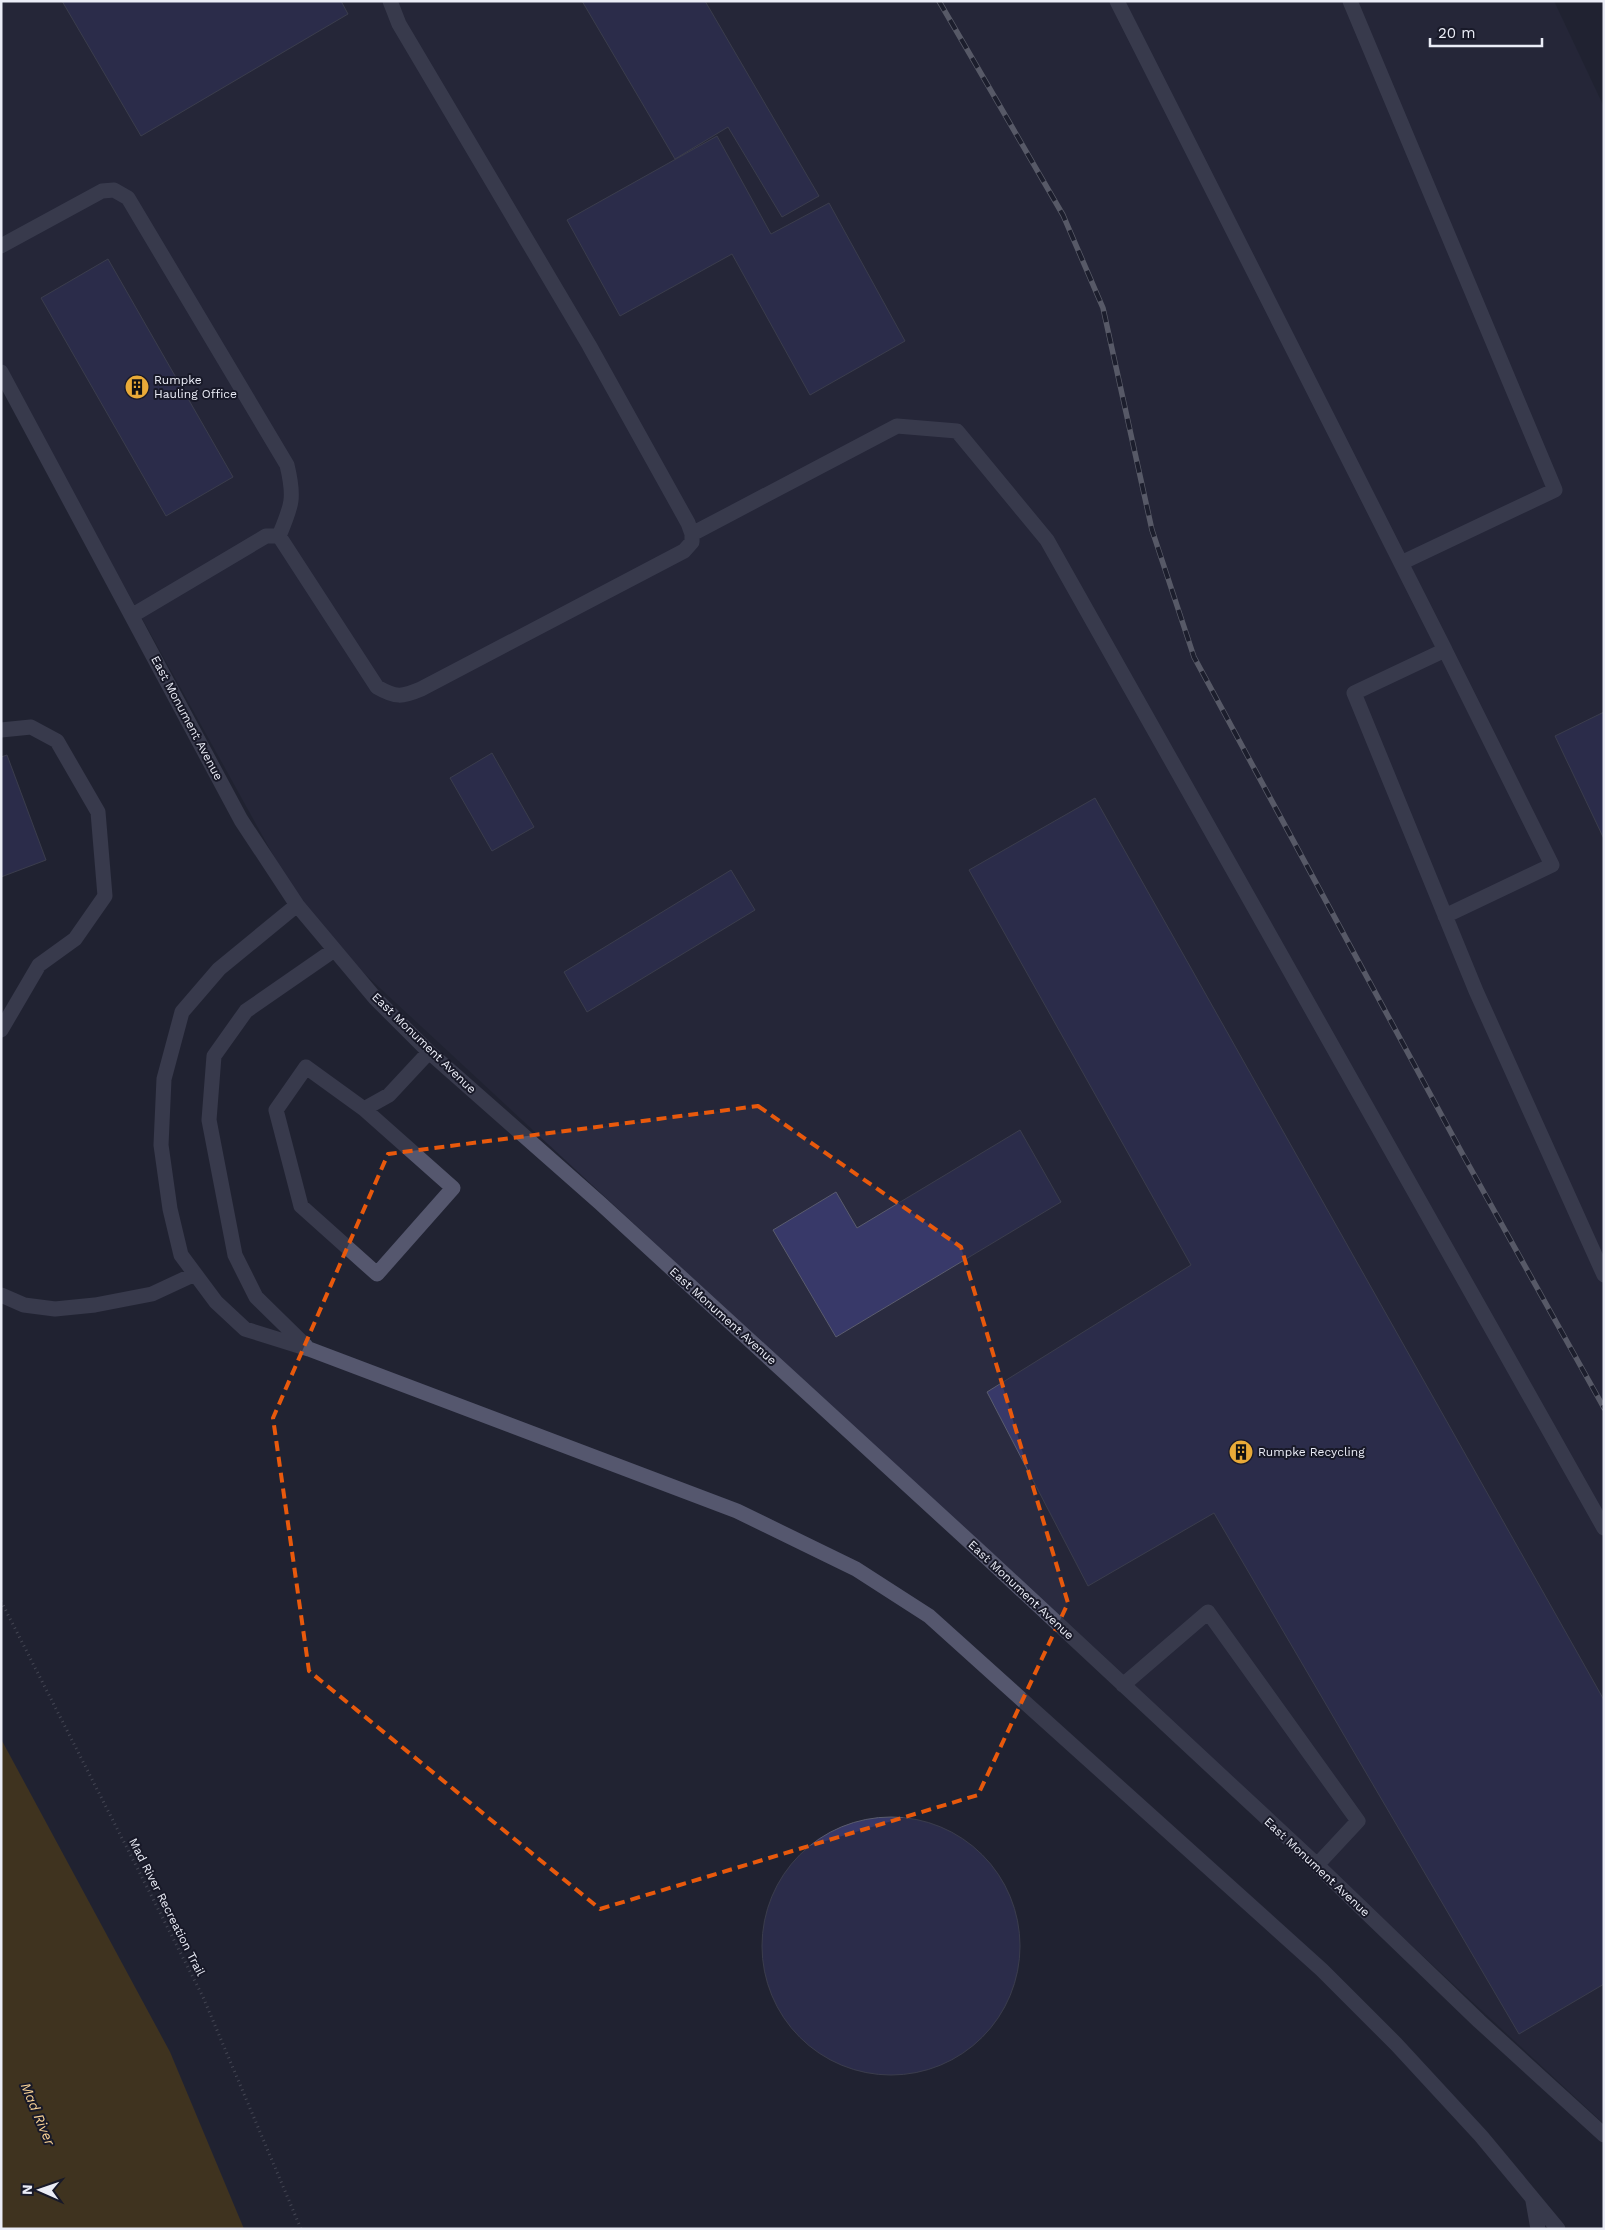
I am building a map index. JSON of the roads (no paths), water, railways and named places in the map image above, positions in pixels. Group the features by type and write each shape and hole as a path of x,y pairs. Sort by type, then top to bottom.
{"street":[{"path":"279,536 377,687 391,696 404,696 422,689 684,551 692,542 692,534 589,345 399,24 390,1"},
{"path":"1117,1 1552,865 1445,916"},
{"path":"1350,1 1555,490 1401,563"},
{"path":"1,246 102,191 114,190 128,198 287,464 293,488 289,511 279,536"},
{"name":"East Monument Avenue","path":"1,372 241,820 298,905 374,998 429,1052 600,1203 1123,1685 1317,1865 1479,2021 1604,2135"},
{"path":"692,534 897,426 957,431 1046,540 1604,1528"},
{"path":"132,615 266,536 279,536"},
{"path":"1445,650 1354,693 1476,991 1604,1274"},
{"path":"1,730 32,727 57,741 98,812 105,896 74,939 39,965 1,1030"},
{"path":"298,905 219,969 182,1012 164,1079 161,1145 170,1209 181,1254 216,1302 245,1329 309,1349 737,1511 856,1569 929,1616 1322,1970 1481,2136 1558,2229"},
{"path":"309,1349 256,1297 235,1255 209,1120 214,1056 246,1011 334,950"},
{"path":"364,1108 389,1095 429,1052"},
{"path":"306,1067 364,1108 453,1188 377,1274 301,1206 276,1110 306,1067"},
{"path":"1,1295 24,1305 55,1309 95,1305 152,1294 196,1274"},
{"path":"1123,1685 1208,1612 1358,1820 1317,1865"},
{"path":"1533,2199 1538,2229"}],"water":[{"name":"Mad River","path":"1,1739 170,2052 244,2229 1,2229"}],"railway":[{"path":"939,1 1063,215 1103,308 1152,530 1194,657 1462,1153 1604,1408"}],"place":[{"name":"Rumpke Hauling Office","path":"137,387"},
{"name":"Rumpke Recycling","path":"1241,1452"}]}
